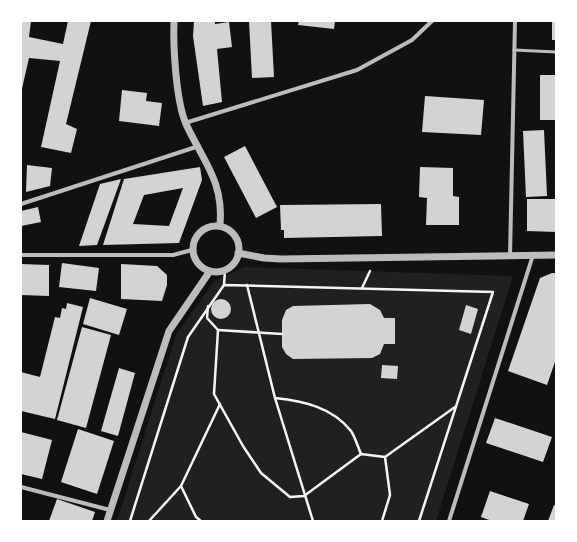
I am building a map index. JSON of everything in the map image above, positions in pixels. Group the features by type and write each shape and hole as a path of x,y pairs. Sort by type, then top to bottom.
{"street":[{"path":"174,21 175,64 185,123 199,146 216,182 222,206 220,226"},
{"path":"185,123 357,70 412,40 432,21"},
{"path":"510,256 515,21"},
{"path":"21,204 199,146"},
{"path":"220,226 227,228 237,239 238,253 231,266 224,270 210,271 198,263 192,250 193,243 200,231 206,227 220,226"},
{"path":"21,255 173,255 192,250"},
{"path":"238,253 264,258 556,255"},
{"path":"449,521 534,255"},
{"path":"107,521 169,331 210,271"},
{"path":"21,487 110,510"}],"lane":[{"path":"514,50 556,52"}],"path":[{"path":"362,288 376,257"},
{"path":"130,521 188,337 208,306 224,285 224,270"},
{"path":"224,285 493,292 420,521"},
{"path":"247,285 274,398 313,521"},
{"path":"208,306 207,318 218,330 282,334"},
{"path":"218,330 214,394 243,446 262,473 290,498 304,496 361,454 385,457 456,407"},
{"path":"274,398 302,401 330,412 351,431 361,454"},
{"path":"149,521 180,486 220,404"},
{"path":"382,521 390,495 385,457"},
{"path":"180,486 196,517 201,521"}],"shaded area":[{"path":"244,267 513,276 436,521 117,521 176,335 214,281"}],"building":[{"path":"21,21 31,21 29,37 63,44 68,21 91,21 66,124 77,129 71,153 41,147 60,61 29,58 21,93"},
{"path":"194,21 215,21 215,24 229,22 232,47 217,49 222,102 203,106 193,36"},
{"path":"249,21 271,21 274,77 252,78"},
{"path":"299,21 335,21 334,29 298,25"},
{"path":"552,21 556,21 556,40 552,40"},
{"path":"540,75 556,75 556,120 540,120"},
{"path":"122,90 147,93 146,101 162,103 159,126 119,121"},
{"path":"425,96 484,100 481,135 422,132"},
{"path":"544,130 547,196 526,197 523,131"},
{"path":"245,146 277,207 256,218 224,157"},
{"path":"27,165 52,168 50,186 26,192"},
{"path":"200,167 202,180 179,243 103,245 124,179","holes":["183,188 169,226 133,224 144,195"]},
{"path":"420,167 453,168 453,196 459,197 459,225 426,225 427,198 419,197"},
{"path":"121,179 97,245 79,246 100,184"},
{"path":"527,199 556,199 556,232 527,231"},
{"path":"381,204 382,236 284,238 284,230 281,230 280,205"},
{"path":"38,207 41,222 21,226 21,211"},
{"path":"62,263 99,268 96,291 59,287"},
{"path":"21,264 49,265 49,296 21,295"},
{"path":"121,264 157,266 167,275 167,285 162,301 121,299"},
{"path":"556,273 556,359 547,385 508,371 540,278"},
{"path":"90,298 127,309 119,335 83,324"},
{"path":"221,299 228,302 231,309 228,316 221,319 214,316 211,309 214,302"},
{"path":"67,303 83,307 55,419 21,411 21,372 40,377 55,317 60,318 62,308 66,309"},
{"path":"370,304 380,310 384,318 395,318 395,344 384,344 380,354 372,358 293,359 286,354 282,347 282,320 286,310 293,306"},
{"path":"466,305 478,309 471,334 459,330"},
{"path":"82,327 111,335 86,428 57,420"},
{"path":"382,365 398,366 397,379 381,378"},
{"path":"119,368 135,373 118,436 101,431"},
{"path":"495,418 552,437 543,462 486,443"},
{"path":"78,429 114,441 97,494 61,482"},
{"path":"21,432 52,440 42,479 21,474"},
{"path":"490,491 529,504 523,521 492,521 481,517"},
{"path":"57,499 95,512 92,521 49,521"},
{"path":"554,505 556,506 556,521 548,521"}]}
